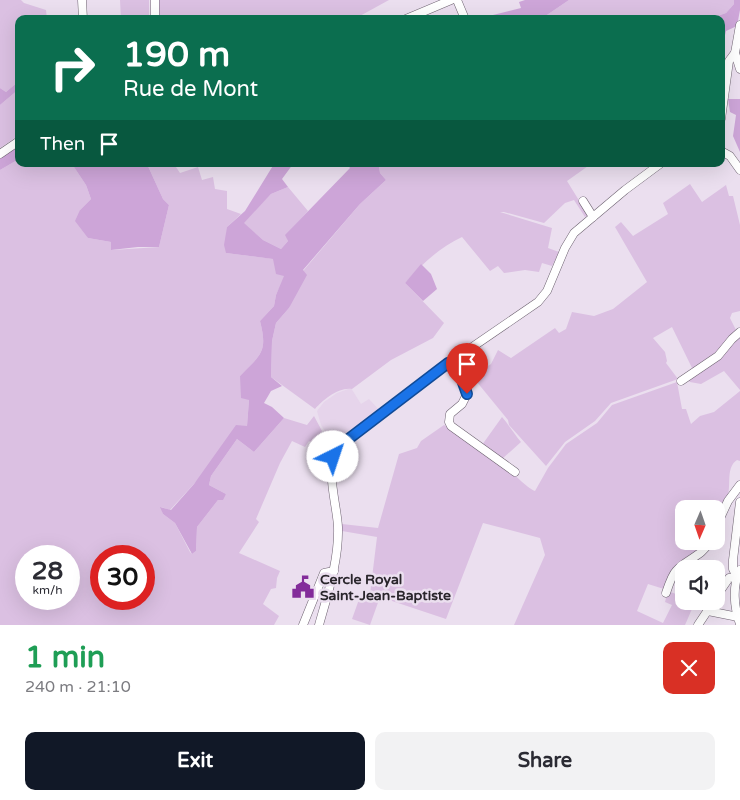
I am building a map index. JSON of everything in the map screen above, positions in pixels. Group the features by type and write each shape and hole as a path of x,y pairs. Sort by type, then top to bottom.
{"street":[{"path":"82,0 83,15"},
{"path":"154,15 155,0"},
{"path":"415,15 451,0"},
{"path":"457,0 463,15"},
{"path":"739,29 735,53 740,69"},
{"path":"725,90 729,61 735,53"},
{"path":"0,154 15,144"},
{"path":"725,153 730,156 740,170"},
{"path":"319,625 334,572 338,528 332,466 338,447 448,363 538,302 547,291 565,248 574,233 656,167"},
{"path":"583,201 593,217"},
{"path":"681,381 718,356 740,332"},
{"path":"448,363 461,377 467,394 462,404 450,414 451,426 515,472"},
{"path":"725,508 740,485"},
{"path":"738,574 733,569 733,560 740,502"},
{"path":"666,593 676,571 704,550"},
{"path":"303,625 324,573 326,571 334,572"},
{"path":"725,584 729,578 738,574"},
{"path":"698,625 708,611 739,620 735,590 738,574"}],"shaded area":[{"path":"0,0 21,0 24,3 46,10 47,15 15,15 15,84 6,92 0,88"},
{"path":"120,0 149,0 149,15 121,15"},
{"path":"158,0 389,0 362,15 158,15"},
{"path":"525,0 569,0 547,15 493,15 521,8 519,2"},
{"path":"569,0 734,0 734,4 726,13 720,15 547,15"},
{"path":"734,0 740,0 737,26 726,31 725,35 725,15 720,15 726,13 734,4"},
{"path":"15,84 15,92 0,105 0,88 6,92"},
{"path":"15,92 15,138 0,148 0,105"},
{"path":"728,99 740,99 740,152 733,136 736,115 730,112"},
{"path":"15,147 15,161 0,170 0,156"},
{"path":"15,161 15,167 74,167 86,185 91,199 80,210 88,238 111,242 112,250 159,247 169,205 163,199 148,167 176,167 180,173 198,167 202,180 213,177 215,189 227,191 227,209 241,214 227,227 226,253 274,259 285,276 276,295 274,306 260,321 263,340 261,352 240,376 249,400 247,426 170,510 161,507 163,514 175,523 192,554 196,551 197,527 218,500 226,494 209,485 211,476 237,439 254,452 284,418 307,425 314,416 322,431 313,443 309,441 305,447 292,441 280,463 256,519 259,522 239,553 280,571 276,588 271,589 263,604 279,616 274,625 0,625 0,170"},
{"path":"74,167 148,167 163,199 169,205 159,247 111,250 111,242 88,238 75,221 80,210 91,199 86,185"},
{"path":"272,167 291,167 282,179 288,187 271,194 244,223 263,240 281,249 288,241 285,235 349,167 379,167 380,173 386,180 360,204 303,270 307,275 289,308 276,323 272,341 271,377 282,386 271,391 264,403 272,407 284,418 254,452 237,439 211,476 209,485 226,494 223,500 218,500 197,527 196,551 192,554 175,523 163,514 160,507 171,510 194,484 236,425 247,426 249,400 241,398 240,376 261,352 263,340 260,321 274,306 276,295 284,276 276,274 273,259 226,253 224,245 227,227 245,211"},
{"path":"379,167 587,167 567,181 588,215 585,217 574,200 565,203 544,223 500,212 552,228 548,248 559,252 552,266 542,263 539,272 525,270 504,273 498,266 490,271 462,237 439,251 424,263 405,283 444,323 433,338 391,360 352,389 341,390 331,395 315,409 271,377 272,341 276,323 289,308 303,271 360,204 386,180 380,173"},
{"path":"690,184 702,202 726,185 729,196 733,196 740,225 740,311 732,313 730,318 737,332 715,356 694,372 672,327 653,338 665,352 666,363 678,379 611,403 595,421 565,442 546,466 509,425 508,420 472,376 491,364 498,350 511,358 555,328 559,333 566,329 572,312 594,316 613,309 647,282 615,227 621,222 633,236 668,214 663,203"},
{"path":"288,187 308,211 286,235 288,241 281,249 263,240 243,223 271,194"},
{"path":"421,264 431,274 437,289 423,301 405,283"},
{"path":"740,336 740,390 724,371 701,384 688,380"},
{"path":"677,382 682,409 686,409 691,424 700,416 714,412 740,391 740,461 737,460 731,467 729,491 725,502 675,500 675,550 701,550 692,560 675,560 675,577 664,589 648,584 637,611 663,623 672,605 665,602 668,591 675,594 675,610 692,610 685,625 514,625 545,555 540,538 483,523 446,619 380,597 370,625 352,619 362,591 370,594 377,537 342,531 342,524 378,528 399,454 417,448 421,441 444,425 508,469 535,491 548,468 566,444 597,423 612,405"},
{"path":"351,388 361,404 369,399 380,411 335,446 321,425 317,411 324,402 337,393"},
{"path":"502,417 521,442 502,459 482,445"}],"place":[{"name":"Cercle Royal Saint-Jean-Baptiste","path":"303,587"}],"route":[{"path":"333,457 338,447 448,363 461,377 467,394"}]}
